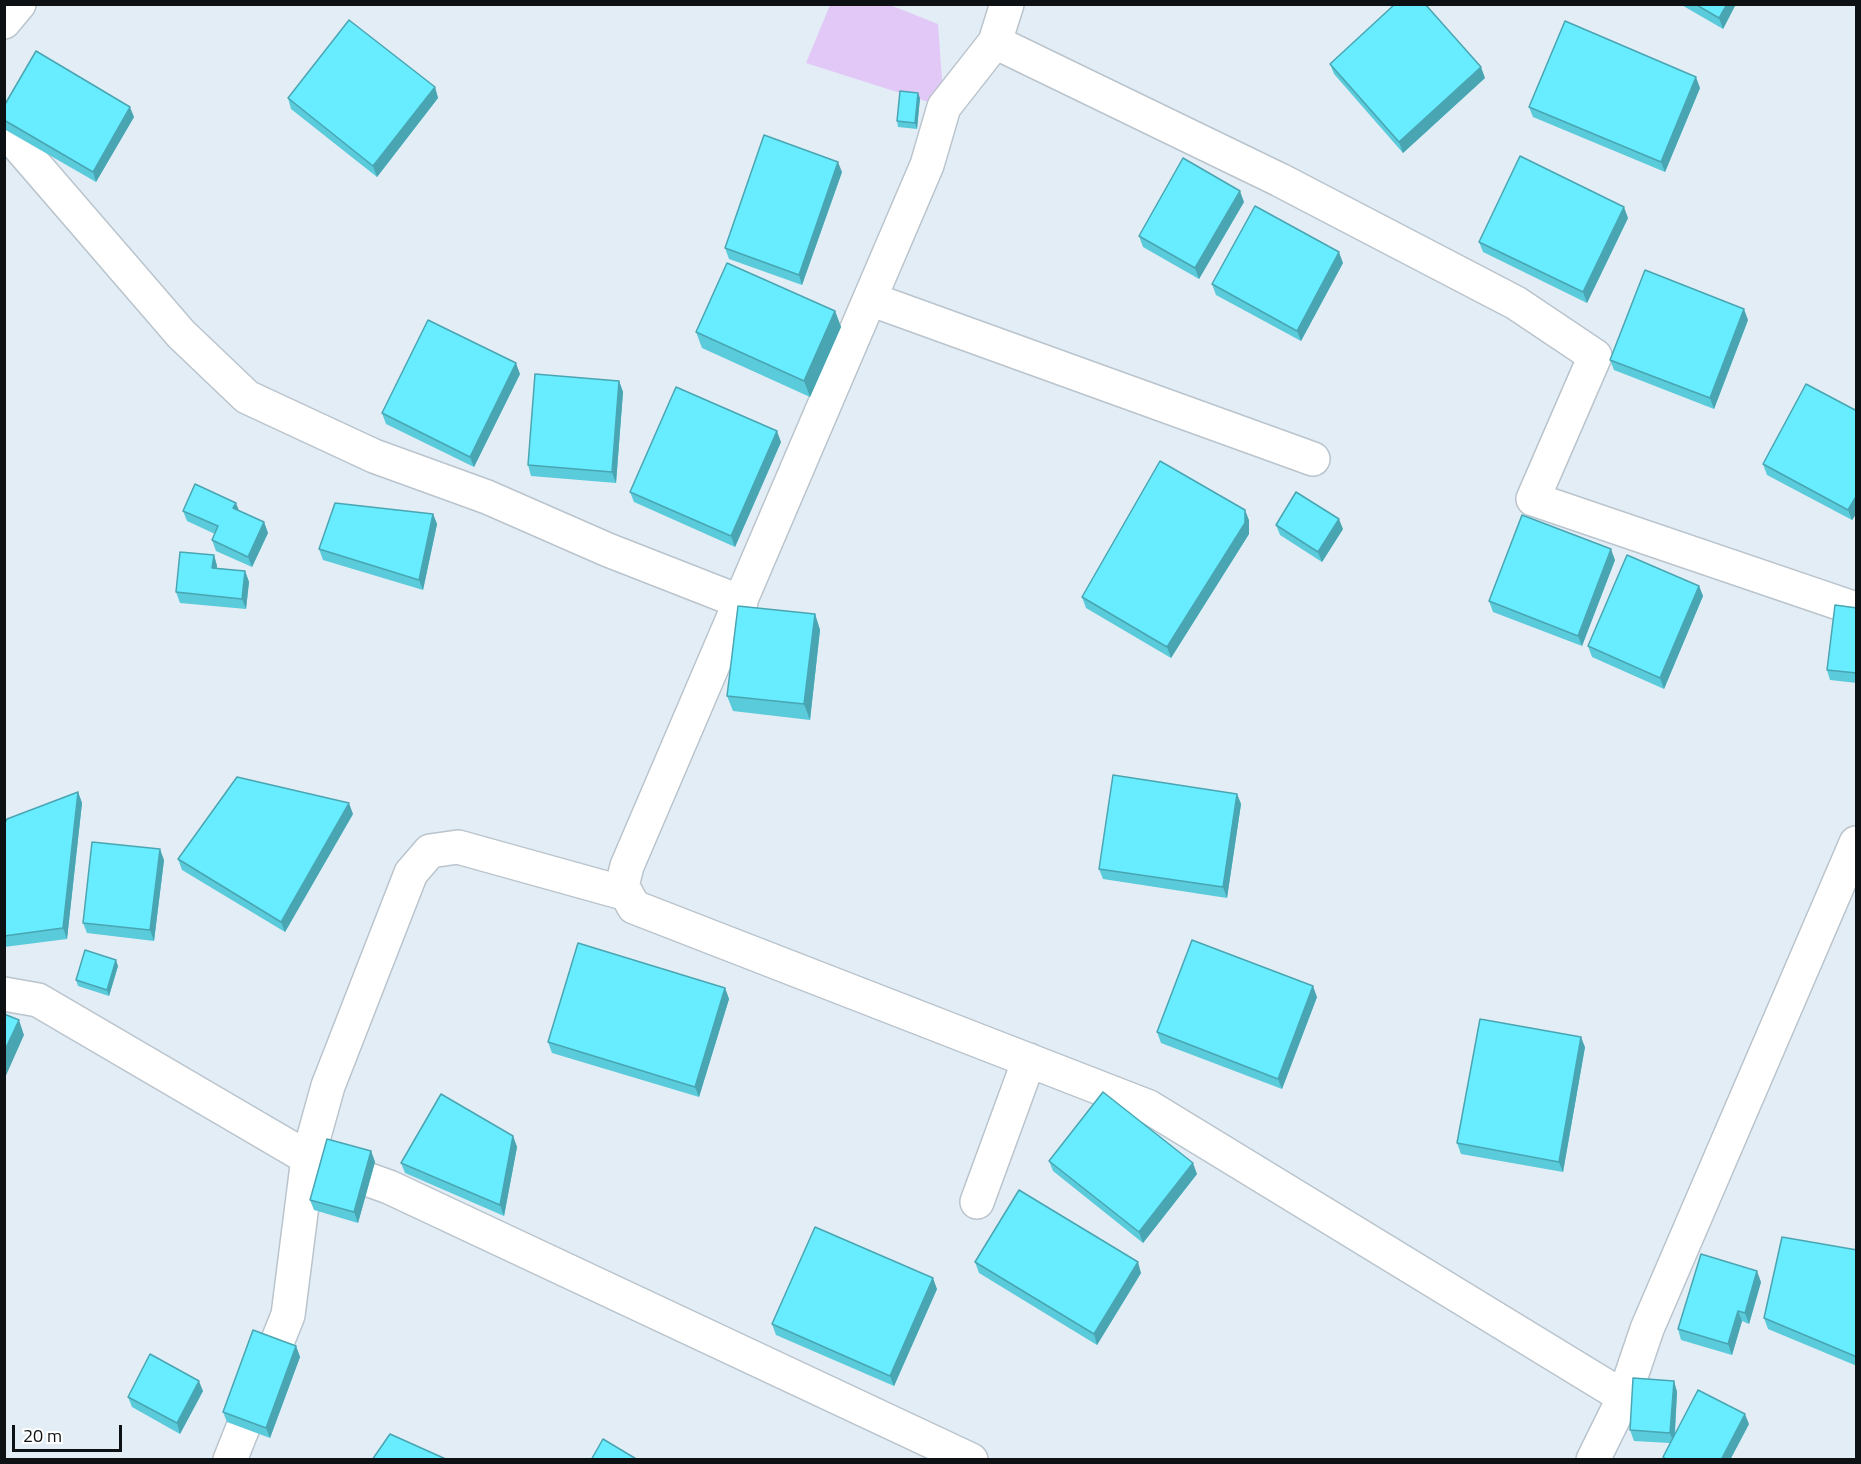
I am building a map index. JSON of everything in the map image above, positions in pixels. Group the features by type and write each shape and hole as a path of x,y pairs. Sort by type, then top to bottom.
{"street":[{"path":"4,22 19,4"},
{"path":"1007,4 995,42 944,107 927,165 627,866 622,886 634,907 1149,1107 1624,1398"},
{"path":"995,42 1280,180 1506,297 1595,356 1533,499 1857,609"},
{"path":"4,129 181,334 247,397 374,456 487,497 608,550 741,602"},
{"path":"870,299 1313,459"},
{"path":"1593,1460 1624,1398 1647,1329 1857,843"},
{"path":"230,1460 288,1315 308,1158 328,1086 411,873 430,851 458,847 627,894"},
{"path":"4,994 38,1000 308,1158 389,1187 971,1460"},
{"path":"977,1202 1029,1060"}],"shaded area":[{"path":"830,5 890,5 938,24 944,107 806,63"}],"building":[{"path":"1395,4 1425,4 1481,67 1399,142 1330,64"},
{"path":"1695,4 1727,4 1719,18"},
{"path":"349,20 435,87 373,166 288,98"},
{"path":"1565,21 1696,77 1661,162 1529,107"},
{"path":"36,51 130,107 93,172 4,120 4,106"},
{"path":"900,91 918,93 915,123 897,121"},
{"path":"764,135 838,162 799,275 725,248"},
{"path":"1520,156 1624,207 1583,292 1479,242"},
{"path":"1183,158 1240,191 1195,268 1139,236"},
{"path":"1255,206 1339,252 1297,331 1212,284"},
{"path":"727,263 835,311 804,381 696,332"},
{"path":"1645,270 1744,309 1710,398 1610,360"},
{"path":"428,320 516,363 470,457 382,413"},
{"path":"535,374 619,381 612,472 528,465"},
{"path":"1806,384 1857,411 1857,495 1848,510 1763,464"},
{"path":"676,387 777,431 731,536 630,492"},
{"path":"1160,461 1245,510 1245,523 1167,647 1082,597"},
{"path":"195,484 236,503 233,508 264,522 248,557 212,540 218,526 183,511"},
{"path":"1296,492 1339,519 1318,552 1276,525"},
{"path":"335,503 433,514 419,580 319,549"},
{"path":"1522,515 1611,549 1578,636 1489,601"},
{"path":"180,552 214,555 212,568 245,571 242,599 176,592"},
{"path":"1627,555 1699,586 1660,678 1588,646"},
{"path":"1835,605 1857,608 1857,673 1827,670"},
{"path":"738,606 815,614 804,704 727,696"},
{"path":"1113,775 1237,794 1223,887 1099,869"},
{"path":"237,777 349,803 281,922 178,859"},
{"path":"78,792 63,928 4,936 4,824 7,819"},
{"path":"92,842 160,849 150,930 83,923"},
{"path":"1192,940 1313,986 1278,1079 1157,1032"},
{"path":"578,943 725,988 695,1087 548,1042"},
{"path":"85,950 116,960 107,990 76,980"},
{"path":"4,1014 19,1020 4,1052"},
{"path":"1480,1019 1581,1037 1559,1162 1457,1143"},
{"path":"1103,1092 1193,1163 1139,1232 1049,1161"},
{"path":"441,1094 513,1136 500,1205 401,1163"},
{"path":"327,1139 371,1151 354,1212 310,1200"},
{"path":"1019,1190 1138,1262 1094,1334 975,1262"},
{"path":"815,1227 933,1278 890,1376 772,1324"},
{"path":"1782,1237 1857,1250 1857,1357 1764,1318"},
{"path":"1701,1254 1757,1271 1745,1313 1738,1311 1728,1344 1678,1329"},
{"path":"253,1330 296,1346 266,1428 223,1412"},
{"path":"150,1354 199,1381 177,1423 128,1397"},
{"path":"1633,1378 1674,1381 1670,1433 1630,1430"},
{"path":"1698,1390 1745,1414 1721,1460 1667,1460 1663,1457"},
{"path":"390,1434 448,1460 372,1460"},
{"path":"603,1439 638,1460 591,1460"}]}
